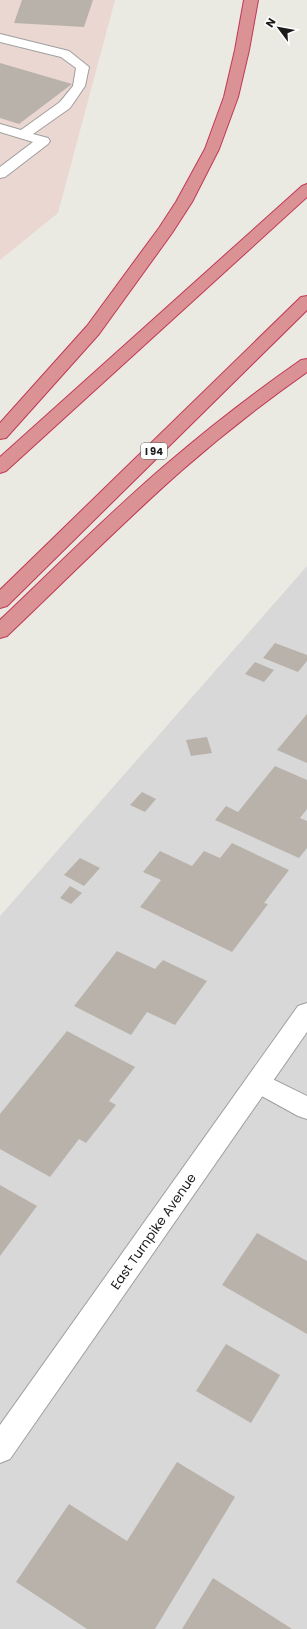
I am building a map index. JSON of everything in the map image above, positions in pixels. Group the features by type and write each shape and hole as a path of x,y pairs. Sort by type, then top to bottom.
{"highway":[{"path":"0,434 93,330 166,230 184,202 212,149 231,97 242,50 251,0"},
{"path":"0,466 307,189"},
{"name":"I 94","path":"0,601 307,301"},
{"path":"0,631 128,509 199,446 240,413 307,364"}],"street":[{"name":"East Turnpike Avenue","path":"0,1449 307,1013"},
{"path":"258,1082 307,1108"}],"lane":[{"path":"0,38 65,54 83,67 79,86 65,105 23,135"},
{"path":"0,128 43,141 0,174"}],"shaded area":[{"path":"0,0 115,0 58,213 0,260"},
{"path":"307,566 307,1629 0,1629 0,916"}],"building":[{"path":"22,0 93,0 84,27 14,23"},
{"path":"0,63 72,84 19,124 0,118"},
{"path":"275,643 307,655 307,661 298,672 263,658"},
{"path":"255,662 274,670 264,682 245,674"},
{"path":"307,714 307,763 277,750"},
{"path":"207,737 212,753 191,756 186,740"},
{"path":"275,766 307,780 307,809 300,818 307,821 307,848 299,858 215,820 226,806 238,812"},
{"path":"142,792 156,799 145,812 130,805"},
{"path":"232,843 289,870 264,903 268,904 232,952 140,907 161,880 143,872 160,851 192,866 204,851 220,858"},
{"path":"80,858 100,868 84,886 64,875"},
{"path":"70,886 82,893 71,904 60,898"},
{"path":"117,951 155,969 163,960 207,981 175,1025 147,1012 131,1035 74,1006"},
{"path":"67,1031 135,1067 109,1101 116,1105 86,1143 79,1139 50,1177 0,1149 0,1114"},
{"path":"0,1185 37,1206 0,1256"},
{"path":"257,1233 307,1261 307,1334 222,1285"},
{"path":"226,1344 280,1375 251,1423 196,1391"},
{"path":"177,1462 235,1497 155,1629 87,1629 16,1582 69,1504 127,1541"},
{"path":"213,1578 292,1629 182,1629"}]}
